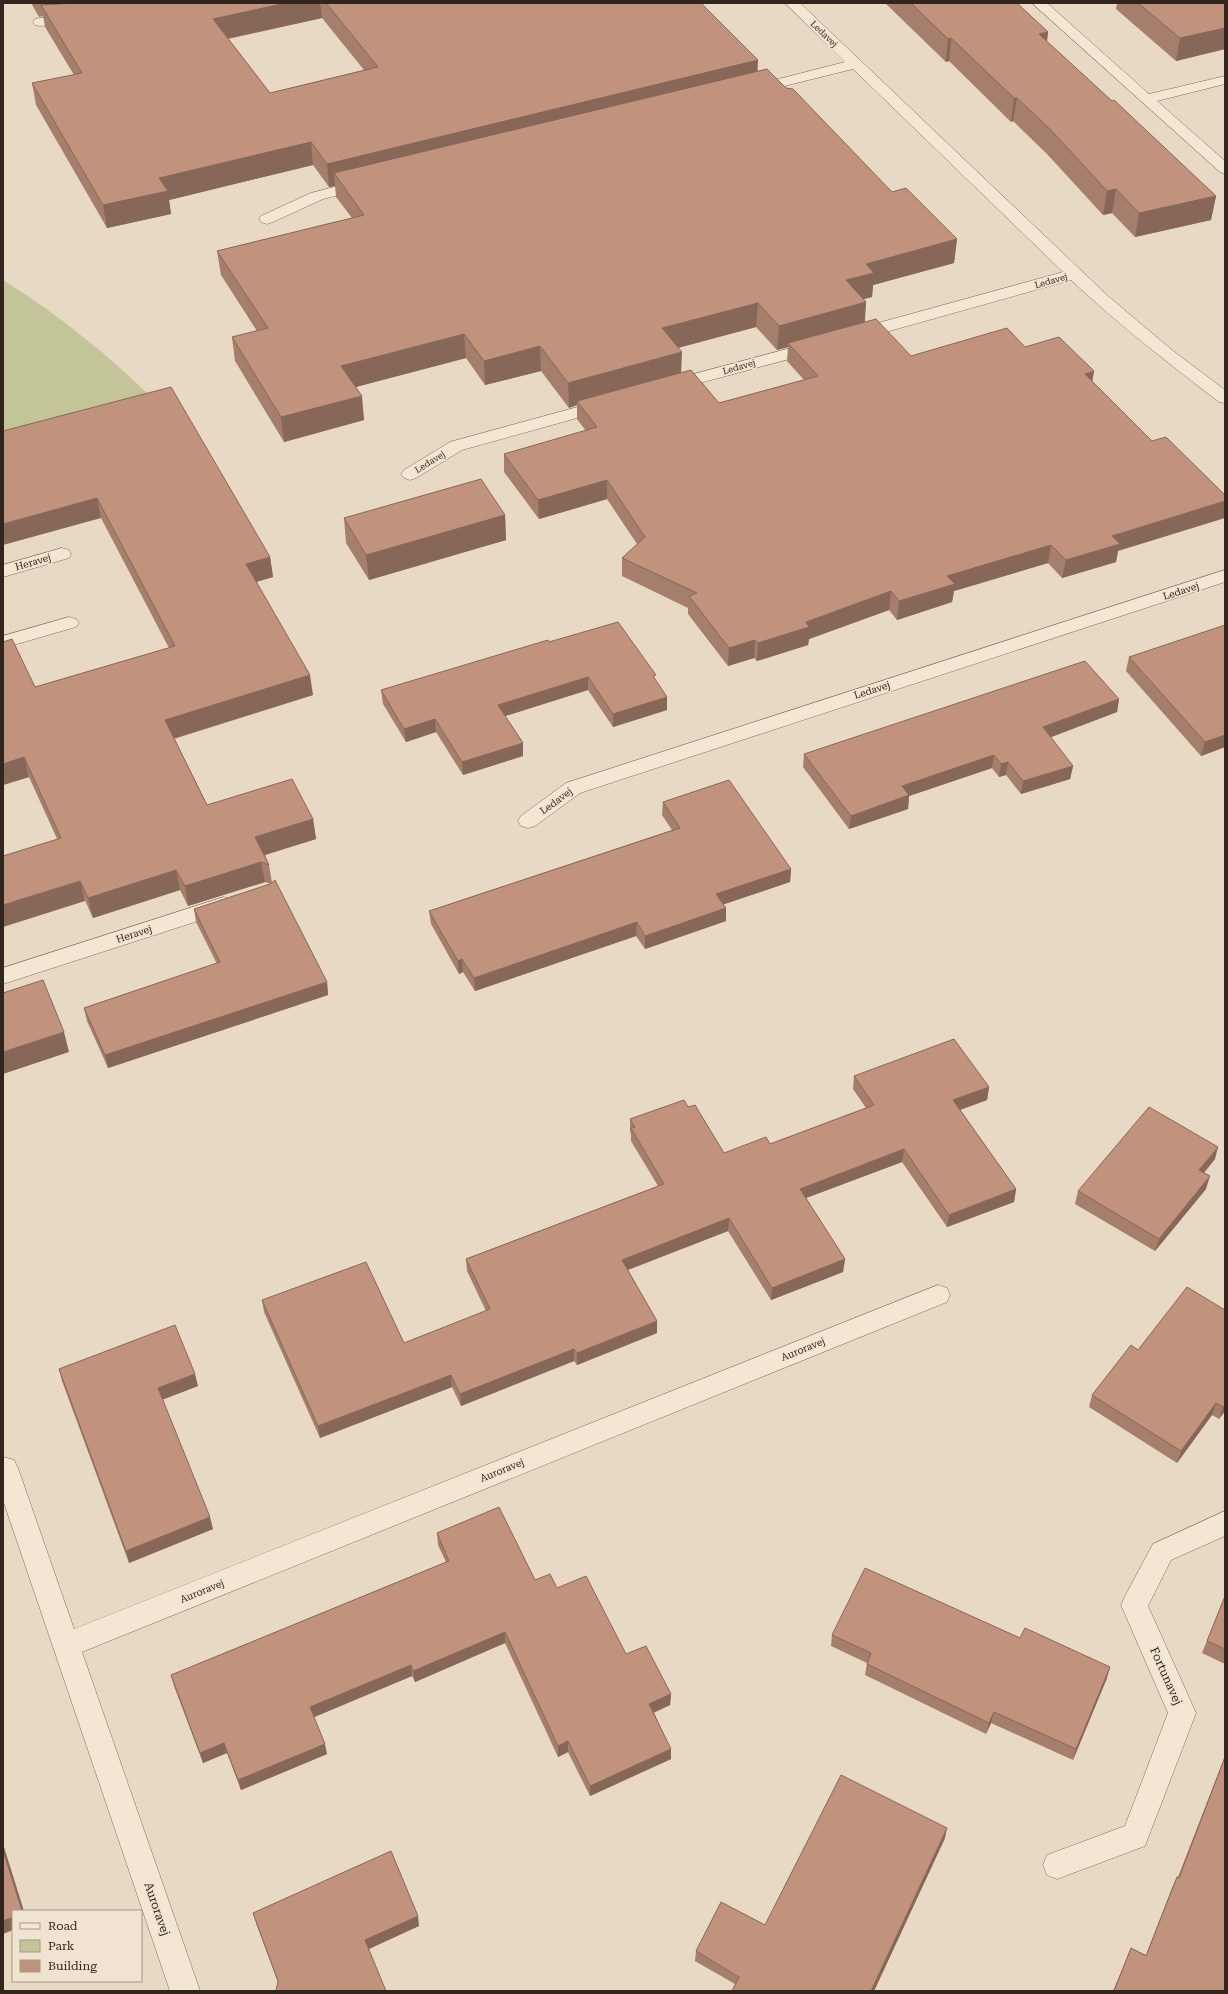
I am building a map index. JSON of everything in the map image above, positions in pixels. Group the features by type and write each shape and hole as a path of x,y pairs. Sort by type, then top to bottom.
{"street":[{"name":"Ledavej","path":"792,3 1103,301 1161,349 1225,398"},
{"path":"1039,3 1225,169"},
{"path":"40,22 87,19"},
{"path":"740,93 856,64"},
{"path":"1146,99 1225,80"},
{"path":"267,219 317,196 379,181"},
{"name":"Ledavej","path":"654,391 1074,274"},
{"name":"Ledavej","path":"410,474 456,446 624,399"},
{"name":"Heravej","path":"3,571 62,554"},
{"name":"Ledavej","path":"528,821 573,788 1225,576"},
{"path":"3,642 69,623"},
{"name":"Heravej","path":"3,976 242,898"},
{"name":"Auroravej","path":"67,1645 938,1295"},
{"name":"Auroravej","path":"5,1468 185,1991"},
{"name":"Fortunavej","path":"1057,1865 1135,1836 1182,1713 1134,1605 1162,1552 1225,1523"}],"green space":[{"path":"3,280 24,293 84,337 157,403 3,445"}],"building":[{"path":"79,3 286,3 213,19 270,93 378,67 326,3 701,3 758,60 327,164 311,142 159,178 168,191 103,205 32,83 82,73 41,5"},
{"path":"911,3 1017,3 1048,32 1039,34 1112,101 1114,100 1216,196 1139,213 1116,189 1107,191 1051,130 1017,98 1014,98 951,38 948,39"},
{"path":"1138,3 1225,3 1225,28 1180,38"},
{"path":"767,69 786,88 793,89 892,192 906,188 957,239 866,264 874,273 846,280 866,302 779,326 758,303 662,328 682,352 568,383 540,346 484,361 464,334 341,366 362,396 281,417 232,337 268,328 217,251 364,215 334,173"},
{"path":"876,319 911,356 1007,328 1025,347 1059,337 1094,371 1085,374 1152,441 1166,437 1225,495 1225,501 1112,536 1120,544 1066,560 1051,545 947,576 955,584 899,601 891,591 806,622 809,627 758,643 755,640 729,648 689,596 697,593 622,558 645,537 607,480 538,500 504,454 597,427 577,401 691,370 719,403 818,376 788,343"},
{"path":"171,387 270,557 246,564 310,675 165,720 207,805 292,779 313,819 255,837 269,865 261,862 185,886 176,870 88,898 80,881 3,905 3,856 61,838 24,757 3,764 3,642 12,639 35,687 175,646 97,498 3,524 3,431"},
{"path":"481,479 505,515 366,555 344,518"},
{"path":"618,622 656,675 653,676 667,697 613,714 588,677 498,705 523,743 462,762 435,719 404,729 381,690 548,640 549,642"},
{"path":"1225,625 1225,735 1205,742 1129,657"},
{"path":"1085,661 1119,699 1043,727 1073,766 1023,781 1008,762 1001,764 994,755 902,786 909,795 851,816 804,754"},
{"path":"729,780 791,869 716,894 726,908 645,936 637,922 474,978 462,959 458,961 429,911 680,828 663,802"},
{"path":"275,880 327,982 105,1055 84,1008 220,962 194,909 270,884"},
{"path":"43,980 64,1032 3,1052 3,993"},
{"path":"954,1039 989,1087 953,1100 1016,1189 949,1215 904,1149 800,1189 845,1259 772,1288 729,1218 622,1260 657,1321 577,1353 574,1349 460,1394 451,1375 318,1426 262,1300 366,1262 404,1343 490,1309 466,1259 664,1184 631,1128 635,1127 630,1119 684,1100 688,1107 695,1105 724,1153 766,1137 770,1144 874,1105 854,1076"},
{"path":"1149,1107 1218,1147 1199,1170 1210,1176 1159,1239 1078,1191"},
{"path":"1187,1287 1225,1310 1225,1405 1223,1407 1216,1403 1181,1451 1092,1395 1131,1345 1138,1350"},
{"path":"175,1325 195,1374 158,1388 210,1517 126,1551 59,1369"},
{"path":"499,1507 535,1580 550,1574 557,1588 586,1576 626,1654 646,1646 671,1694 649,1704 671,1749 590,1786 568,1741 558,1746 505,1632 413,1671 411,1665 310,1707 325,1744 238,1780 224,1743 200,1753 171,1675 449,1561 437,1533"},
{"path":"865,1568 1020,1638 1025,1628 1110,1667 1076,1749 994,1712 989,1723 867,1664 871,1653 832,1635"},
{"path":"1225,1596 1225,1649 1207,1641"},
{"path":"1225,1757 1225,1991 1114,1991 1131,1948 1146,1956 1177,1877 1179,1878"},
{"path":"841,1775 947,1828 871,1991 732,1991 739,1977 696,1951 721,1902 765,1925"},
{"path":"3,1850 22,1910 12,1910 12,1917 3,1921"},
{"path":"391,1851 418,1916 365,1940 386,1991 276,1991 278,1981 253,1913"}]}
